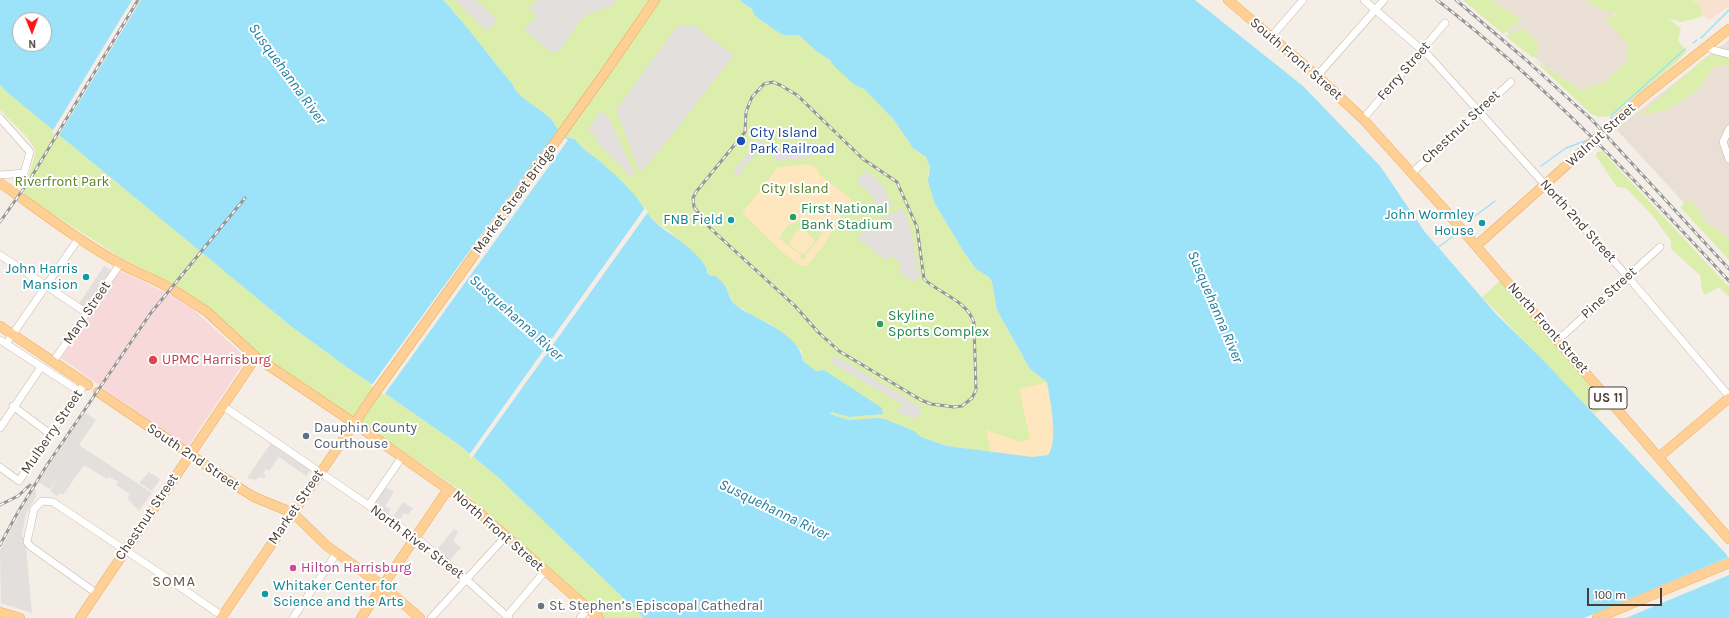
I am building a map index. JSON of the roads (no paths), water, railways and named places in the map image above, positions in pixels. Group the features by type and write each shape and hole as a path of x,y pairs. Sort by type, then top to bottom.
{"main road":[{"name":"Market Street Bridge","path":"373,396 602,77 655,0"},
{"name":"South Front Street","path":"1228,0 1317,76 1363,120"},
{"name":"Walnut Street","path":"1476,246 1650,91 1729,28"},
{"name":"North Front Street","path":"1363,120 1476,246 1729,539"},
{"path":"0,183 78,238 120,264 146,275 172,289 206,312 256,357 354,423"},
{"path":"0,326 54,362 84,386"},
{"name":"Chestnut Street","path":"80,618 256,357"},
{"name":"South 2nd Street","path":"98,392 254,497 293,513"},
{"name":"Market Street","path":"222,617 320,471 373,396"},
{"path":"1659,457 1729,397"},
{"name":"North Front Street","path":"354,423 473,507 505,537 599,618"},
{"path":"361,618 448,489"},
{"path":"293,513 336,554 383,586 420,618"},
{"path":"1597,618 1729,563"},
{"path":"1612,618 1729,569"},
{"path":"0,612 20,618"}],"street":[{"path":"1271,37 1303,0"},
{"name":"North 2nd Street","path":"1364,0 1422,50 1628,277 1729,397"},
{"path":"1317,76 1384,0"},
{"name":"Ferry Street","path":"1363,120 1445,23"},
{"path":"1706,46 1713,50 1729,54"},
{"name":"Chestnut Street","path":"1412,173 1510,82"},
{"path":"0,118 30,152 24,173 0,175"},
{"path":"1729,129 1723,142 1729,159"},
{"path":"78,238 12,334 3,342 41,367 84,386"},
{"name":"Pine Street","path":"1558,340 1660,247"},
{"path":"0,255 87,313"},
{"name":"Mary Street","path":"54,362 120,264"},
{"path":"0,428 13,406 41,367"},
{"name":"Mulberry Street","path":"0,467 19,480 84,386"},
{"path":"13,406 50,434"},
{"name":"North River Street","path":"223,406 415,537 466,579 508,617"},
{"path":"370,506 402,457"},
{"path":"96,593 30,546 27,542 36,506 45,500 53,502 222,617"},
{"path":"431,618 505,537"},
{"path":"293,618 336,554"},
{"path":"508,617 545,571"},
{"path":"580,618 589,608"}],"water":[{"name":"Susquehanna River","path":"0,0 443,0 510,81 517,92 524,99 549,117 562,134 569,138 575,139 582,148 619,179 634,195 655,222 694,252 706,267 708,274 711,276 716,276 724,284 731,300 735,304 786,335 794,342 800,351 803,361 816,371 824,370 882,408 883,414 849,417 831,412 830,414 849,420 876,418 885,419 914,431 921,437 947,446 1032,457 1048,455 1053,440 1052,409 1047,382 1030,369 997,310 992,282 989,277 976,269 935,204 928,181 930,167 926,157 913,148 894,120 864,89 855,85 834,66 830,60 817,52 799,35 783,35 778,32 755,16 752,9 739,0 1195,0 1303,86 1380,166 1425,232 1496,314 1540,357 1726,554 1729,559 1729,618 644,618 499,478 458,444 292,327 0,85"}],"waterway":[{"path":"1701,38 1729,10"},
{"path":"1693,43 1697,40"},
{"path":"1609,122 1612,115 1685,49"},
{"path":"1541,166 1566,148 1588,140"},
{"path":"1471,219 1495,201"},
{"path":"1437,248 1455,235"}],"railway":[{"path":"0,222 29,181 138,0"},
{"path":"1437,0 1477,32 1553,99 1625,170 1729,281"},
{"path":"1456,0 1525,59 1592,120 1729,269"},
{"path":"773,82 797,95 863,159 897,182 917,227 924,279 960,303 971,315 974,323 976,390 972,398 962,406 954,407 931,404 921,400 839,351 818,332 795,306 710,228 694,207 693,198 696,192 745,132 746,112 752,97 764,84 773,82"},
{"path":"0,545 47,465 150,314 245,198"},
{"path":"0,505 18,496 30,485"}],"place":[{"name":"City Island Park Railroad","path":"741,141"},
{"name":"First National Bank Stadium","path":"793,217"},
{"name":"FNB Field","path":"731,220"},
{"name":"John Wormley House","path":"1482,223"},
{"name":"John Harris Mansion","path":"86,277"},
{"name":"Skyline Sports Complex","path":"880,324"},
{"name":"UPMC Harrisburg","path":"153,360"},
{"name":"Dauphin County Courthouse","path":"306,436"},
{"name":"Hilton Harrisburg","path":"293,568"},
{"name":"Whitaker Center for Science and the Arts","path":"265,594"},
{"name":"St. Stephen’s Episcopal Cathedral","path":"541,606"}],"district":[{"name":"SOMA","path":"174,582"}],"park label":[{"name":"Riverfront Park","path":"62,182"},
{"name":"City Island","path":"795,189"}]}
